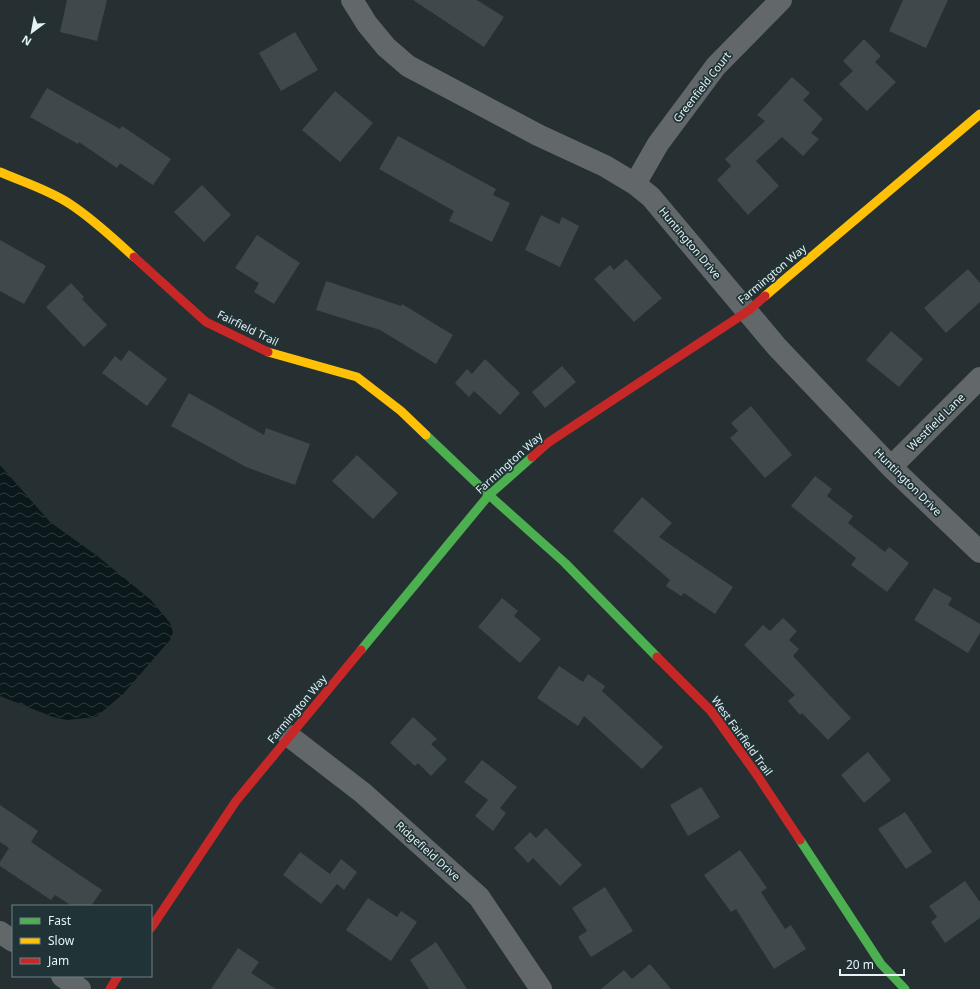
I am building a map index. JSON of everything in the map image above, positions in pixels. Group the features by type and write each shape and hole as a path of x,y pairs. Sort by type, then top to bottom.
{"street":[{"name":"Huntington Drive","path":"352,0 367,24 386,47 408,66 538,135 605,166 635,184 651,197 777,347 892,467 980,552"},
{"name":"Greenfield Court","path":"635,184 658,144 716,66 780,0"},
{"name":"Farmington Way","path":"152,927 236,801 489,495 550,442 748,311 980,114"},
{"name":"Fairfield Trail","path":"0,172 46,191 93,220 206,322 274,355 357,378 401,411 489,495"},
{"name":"Westfield Lane","path":"892,467 980,378"},
{"name":"West Fairfield Trail","path":"489,495 566,563 711,711 757,775 881,964 905,989"},
{"name":"Ridgefield Drive","path":"289,736 363,793 479,897 541,989"},
{"path":"0,932 12,940"},
{"path":"63,977 80,989"},
{"path":"110,989 117,977"}],"water":[{"path":"0,465 50,522 96,555 151,600 170,623 173,632 170,640 123,694 96,717 67,720 53,717 0,696"}],"building":[{"path":"67,0 107,0 97,41 60,32"},
{"path":"413,0 477,0 504,17 484,47"},
{"path":"903,0 948,0 926,48 889,31"},
{"path":"295,32 318,70 281,91 259,53"},
{"path":"864,39 881,56 875,62 896,82 867,111 839,84 853,71 843,61"},
{"path":"792,77 810,93 803,100 823,119 811,133 819,139 803,156 782,137 756,161 779,186 748,215 717,180 731,166 725,159 765,121 757,115"},
{"path":"47,88 120,129 122,126 171,159 153,185 120,163 117,168 79,142 78,144 30,117"},
{"path":"335,91 373,123 340,162 302,130"},
{"path":"398,136 496,189 493,195 510,203 492,242 449,221 454,211 379,169"},
{"path":"202,185 231,215 204,242 174,212"},
{"path":"541,215 559,224 562,217 579,226 560,267 525,250"},
{"path":"257,235 300,263 274,304 254,292 259,283 235,268"},
{"path":"0,240 46,266 24,304 0,291"},
{"path":"626,259 662,298 634,322 594,279 610,265 614,270"},
{"path":"968,269 980,283 980,302 946,333 924,308"},
{"path":"326,281 401,306 402,304 453,335 436,364 380,330 316,310"},
{"path":"71,283 84,297 82,299 107,325 84,347 46,307"},
{"path":"891,331 923,359 899,387 866,360"},
{"path":"129,350 167,379 147,406 102,373 115,356 121,361"},
{"path":"485,359 520,393 500,415 474,391 469,397 455,383 467,369 472,374"},
{"path":"562,366 576,382 545,408 532,392"},
{"path":"189,393 264,435 266,428 310,444 295,485 246,467 171,426"},
{"path":"751,406 792,455 765,478 730,438 738,431 731,423"},
{"path":"357,455 398,493 373,519 332,481"},
{"path":"815,476 832,489 827,496 853,516 848,523 885,552 889,547 909,563 887,592 851,565 856,558 791,506"},
{"path":"642,497 672,523 659,537 733,587 715,614 684,593 681,596 666,586 670,580 613,531"},
{"path":"934,588 952,598 948,605 980,624 980,633 968,653 914,620"},
{"path":"502,598 518,611 514,616 541,639 520,663 478,627"},
{"path":"783,618 797,631 789,640 799,649 793,656 851,718 828,740 802,713 800,715 788,701 795,695 744,645 763,625 770,631"},
{"path":"559,666 583,682 588,674 605,686 602,691 663,747 642,769 584,716 578,726 537,698"},
{"path":"413,717 437,739 431,744 447,759 431,776 418,763 415,766 390,743"},
{"path":"868,752 891,780 864,803 841,775"},
{"path":"482,760 517,787 500,808 506,813 493,831 475,816 488,800 464,782"},
{"path":"701,787 720,817 688,836 670,805"},
{"path":"0,805 38,831 31,842 102,890 92,905 70,905 55,895 51,900 0,866 0,862 9,848 0,842"},
{"path":"905,812 932,852 906,869 878,829"},
{"path":"546,828 582,865 560,886 533,858 528,863 514,848 530,832 536,838"},
{"path":"740,850 767,888 761,892 785,929 791,925 806,949 774,969 736,909 731,912 704,875"},
{"path":"300,852 330,874 341,859 357,872 344,890 337,884 321,904 283,875"},
{"path":"965,881 980,902 980,918 945,943 931,922 937,917 929,906"},
{"path":"605,887 633,931 591,957 578,937 587,931 572,908"},
{"path":"368,898 397,917 401,911 417,922 391,961 346,930"},
{"path":"436,942 467,989 429,989 410,960"},
{"path":"238,948 259,962 251,973 276,989 211,989"},
{"path":"650,964 671,989 601,989 624,970 632,979"}],"traffic: fast":[{"path":"426,435 489,495 565,563 657,657"},
{"path":"361,650 489,495 532,457"},
{"path":"800,840 881,964 905,989"}],"traffic: slow":[{"path":"765,296 980,114"},
{"path":"0,172 45,190 70,204 95,222 134,257"},
{"path":"268,352 357,377 401,411 426,435"}],"traffic: jam":[{"path":"134,257 206,322 268,352"},
{"path":"532,457 549,442 748,311 765,296"},
{"path":"152,927 236,801 361,650"},
{"path":"657,657 711,711 757,775 800,840"},
{"path":"110,989 117,977"}]}
